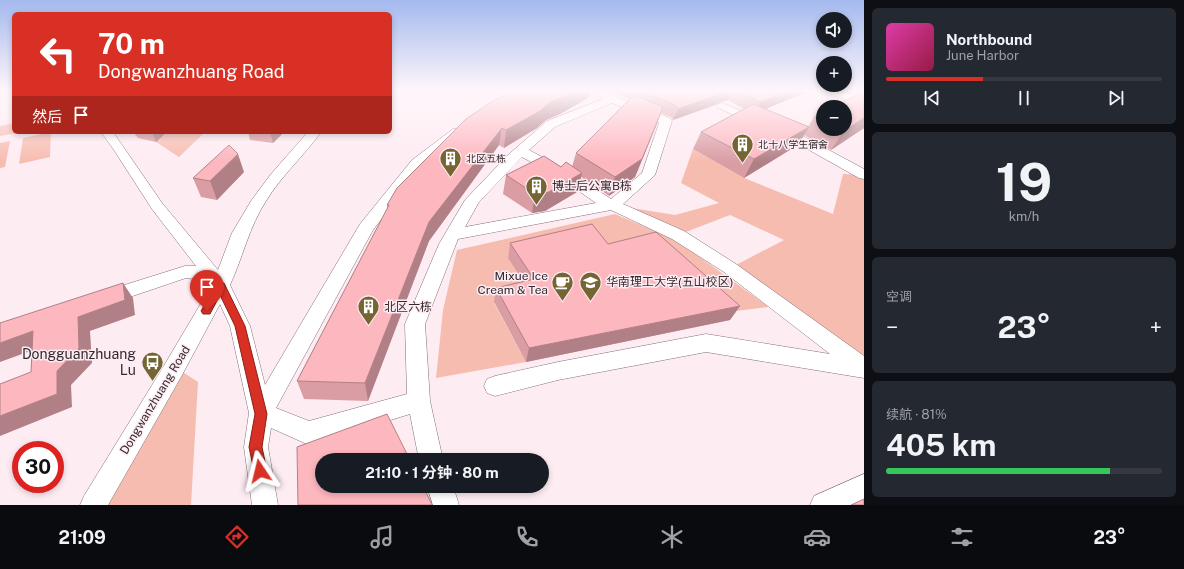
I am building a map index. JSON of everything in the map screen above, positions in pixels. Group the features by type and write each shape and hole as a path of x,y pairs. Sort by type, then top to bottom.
{"street":[{"path":"430,453 419,400 415,324 447,244 473,200 521,151 551,124 569,115"},
{"path":"452,235 613,205 648,175 666,121 651,115"},
{"path":"742,115 797,138 864,175"},
{"path":"266,505 256,447 261,414 366,228 417,163 472,121"},
{"path":"109,134 157,206 196,257 221,286 240,326 261,414"},
{"name":"Dongwanzhuang Road","path":"93,505 221,286 232,253 251,212 273,181 313,134"},
{"path":"521,151 565,175 601,200 678,234 730,268 864,368"},
{"path":"89,304 185,272 198,273 221,286"},
{"path":"495,386 558,371 706,343 864,368"},
{"path":"261,414 309,433 419,400"},
{"path":"823,505 864,487"},
{"path":"442,493 446,505"}],"shaded area":[{"path":"12,123 12,134 0,136 0,126"},
{"path":"42,134 51,134 50,157 19,164 23,138"},
{"path":"165,134 203,134 179,157 156,142"},
{"path":"10,141 5,167 0,168 0,143"},
{"path":"693,149 744,178 833,214 843,174 864,175 864,367 730,268 784,240 730,215 678,235 613,205 675,215 719,203 681,183"},
{"path":"615,214 676,240 769,307 736,311 530,294 494,303 526,362 436,378 443,310 457,250"},
{"path":"175,367 198,382 191,505 97,505"}],"building":[{"path":"473,115 534,115 506,130 502,128 429,222 365,383 297,381 397,188 466,119"},
{"path":"614,115 660,115 642,159 615,177 576,153"},
{"path":"733,115 779,115 809,127 754,159 701,132"},
{"path":"852,115 864,115 864,118 852,126"},
{"path":"229,145 238,154 210,181 193,178"},
{"path":"544,156 561,167 566,162 582,173 549,192 535,194 506,175"},
{"path":"592,224 608,244 656,232 740,306 529,348 496,288 534,279 510,243"},
{"path":"123,283 125,300 78,317 79,348 57,371 57,394 0,416 0,384 31,372 33,331 0,343 0,323"},
{"path":"387,414 406,453 315,453 315,493 426,493 432,505 298,505 297,447"},
{"path":"864,499 864,505 851,505"}],"place":[{"name":"北十八学生宿舍","path":"743,164"},
{"name":"北区五栋","path":"450,178"},
{"name":"博士后公寓B栋","path":"537,206"},
{"name":"Mixue Ice Cream & Tea","path":"563,302"},
{"name":"华南理工大学(五山校区)","path":"591,302"},
{"name":"北区六栋","path":"368,326"},
{"name":"Dongguanzhuang Lu","path":"152,382"}],"route":[{"path":"207,311 221,286 240,326 261,414 256,447 260,471"}]}
